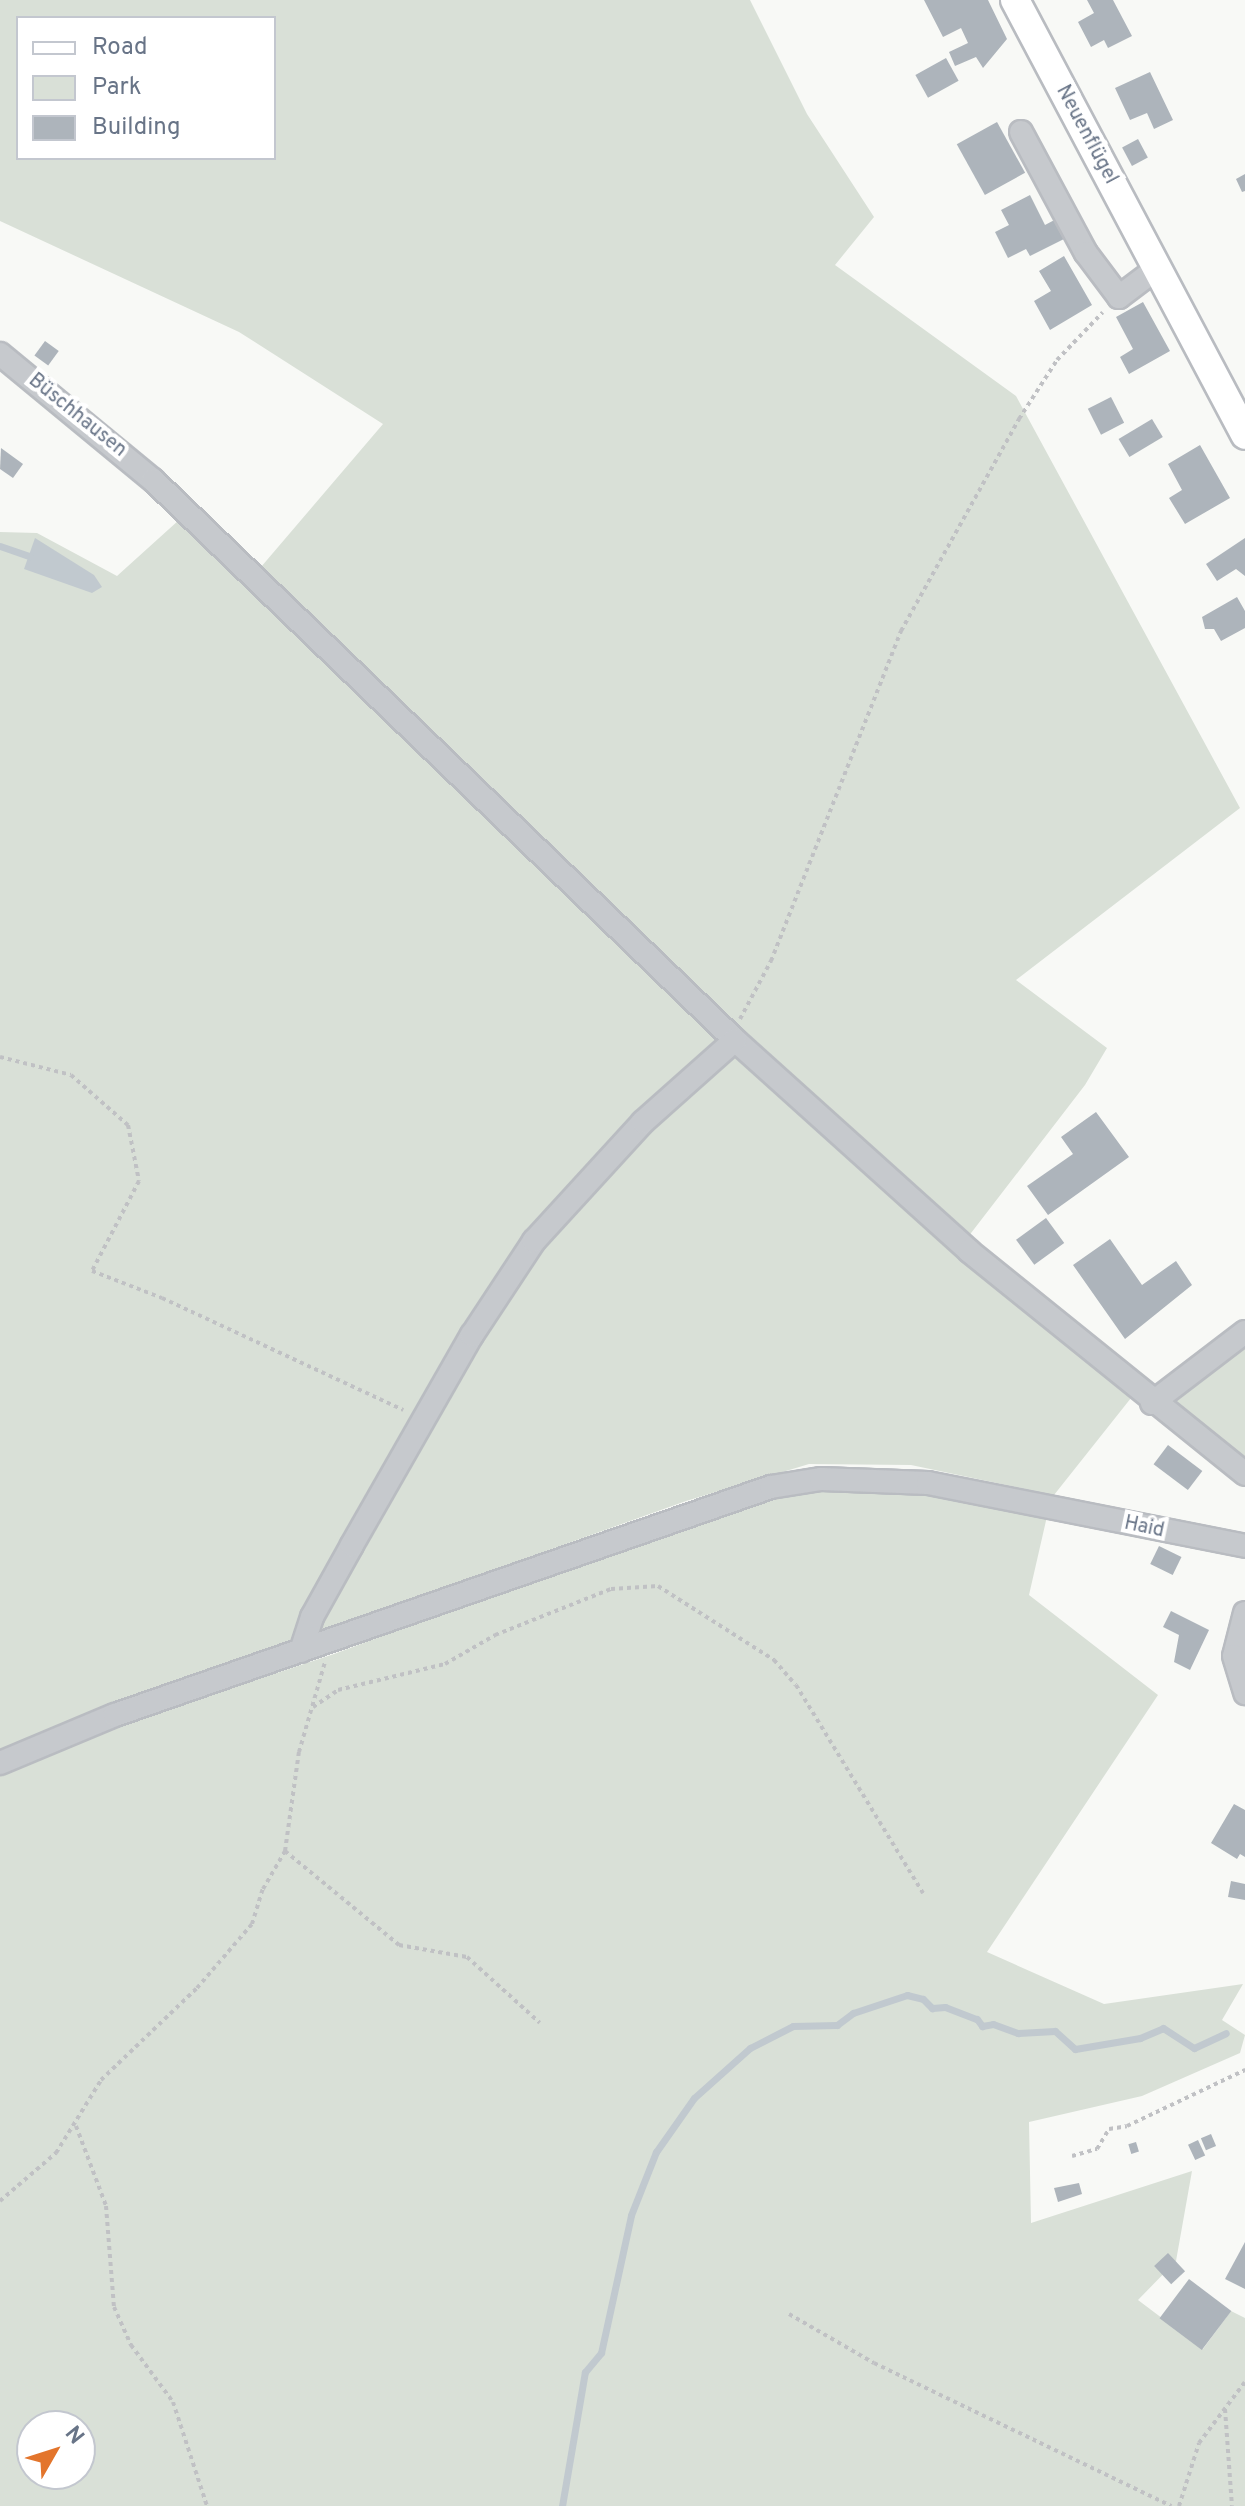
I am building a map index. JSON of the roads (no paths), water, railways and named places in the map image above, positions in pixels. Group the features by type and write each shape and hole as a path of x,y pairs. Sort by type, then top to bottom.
{"main road":[{"name":"Neuenflügel","path":"1015,0 1245,435"}],"street":[{"path":"1021,132 1086,253 1119,297 1156,269"},
{"name":"Büschhausen","path":"0,354 153,480 735,1040 969,1251 1152,1403 1245,1474"},
{"path":"301,1651 312,1617 534,1241 643,1122 735,1040"},
{"path":"1152,1403 1245,1332"},
{"name":"Haid","path":"0,1763 115,1715 771,1487 821,1479 887,1479 1044,1504 1245,1546"},
{"path":"1245,1613 1234,1656 1245,1693"}],"waterway":[{"path":"0,546 29,556"},
{"path":"562,2506 585,2372 601,2353 631,2215 656,2152 694,2098 750,2048 793,2026 837,2025 853,2013 907,1995 923,1999 932,2008 945,2007 977,2019 982,2026 993,2024 1018,2033 1055,2031 1075,2049 1140,2038 1163,2028 1194,2048 1226,2033"}]}
